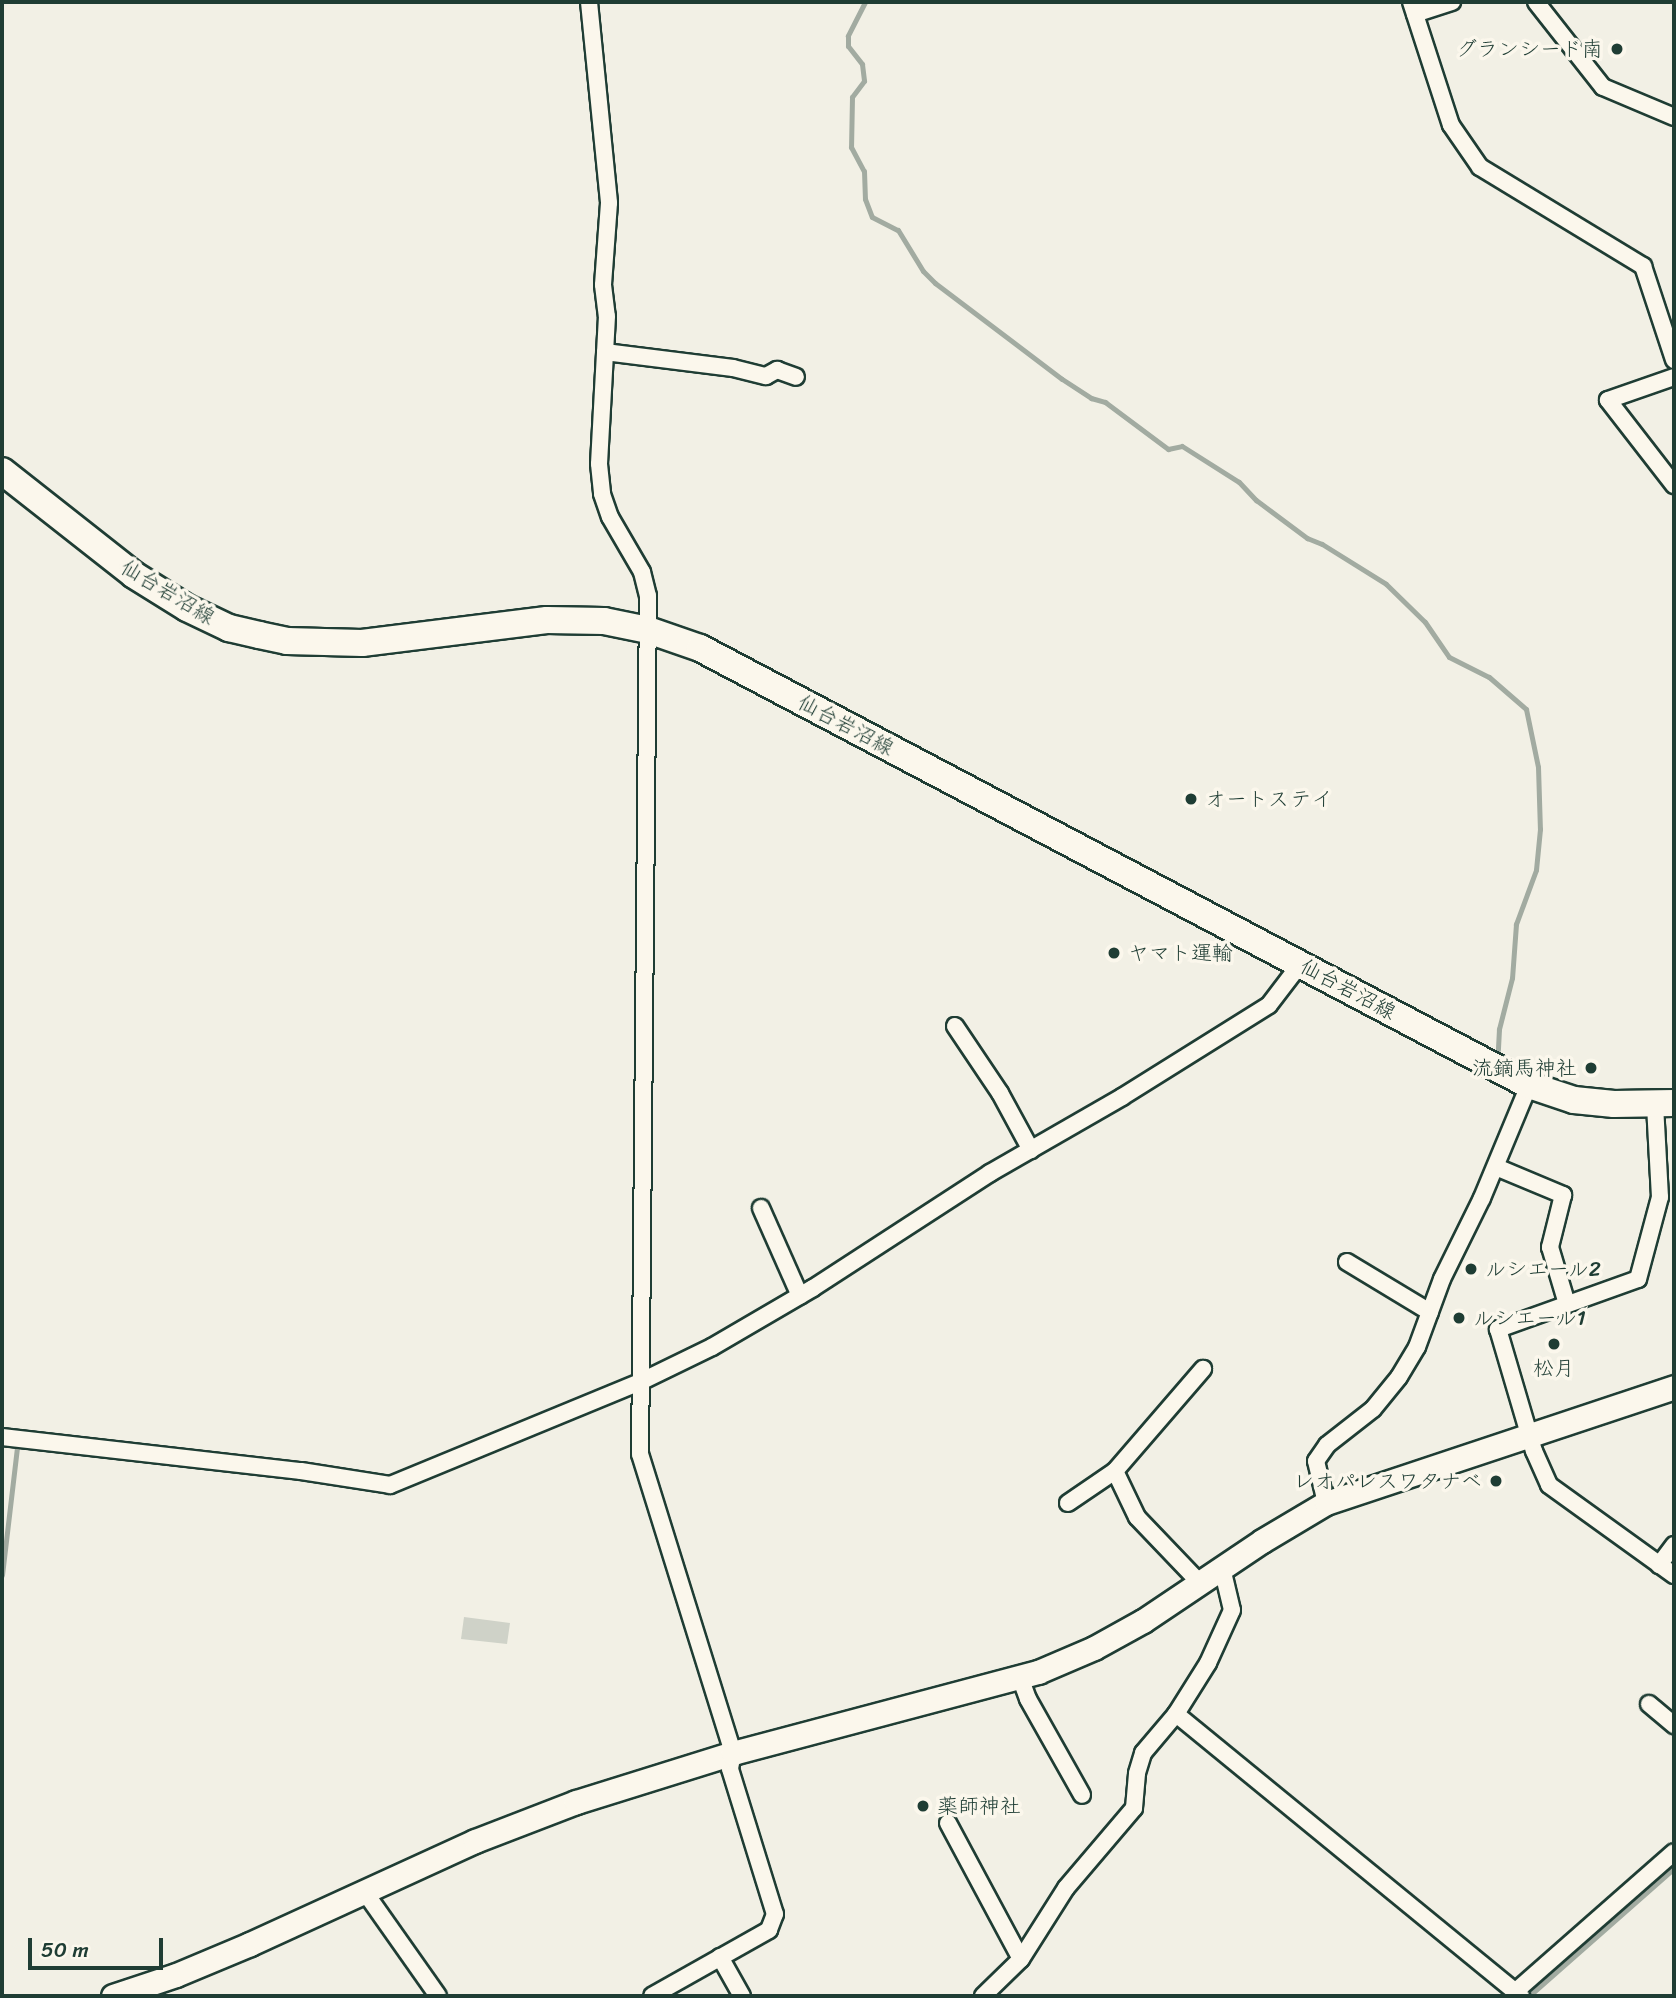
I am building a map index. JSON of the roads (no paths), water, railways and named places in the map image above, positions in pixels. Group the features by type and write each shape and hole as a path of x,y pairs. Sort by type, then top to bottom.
{"main road":[{"name":"仙台岩沼線","path":"2,471 134,575 187,608 229,628 288,641 362,643 547,620 604,621 648,630 700,648 1529,1085 1574,1100 1665,1104"}],"street":[{"path":"589,2 609,203 603,285 607,316 599,464 602,494 610,517 642,572 648,596 640,1454 733,1753 730,1769 775,1914 769,1930 652,1996"},
{"path":"1452,2 1413,8 1451,125 1480,167 1643,266 1674,360"},
{"path":"1536,2 1603,87 1674,117"},
{"path":"605,352 733,368 766,376 777,370 796,377"},
{"path":"1674,377 1608,400 1674,485"},
{"path":"2,1437 301,1471 390,1485 640,1382 712,1347 800,1296 990,1173 1269,1005 1301,963"},
{"path":"955,1026 1000,1093 1031,1150"},
{"path":"1326,1503 1316,1461 1327,1445 1373,1409 1399,1377 1417,1347 1529,1085"},
{"path":"1665,1104 1661,1197 1639,1279 1498,1329 1528,1434 1549,1485 1674,1575"},
{"path":"1496,1167 1563,1195 1550,1247 1567,1304"},
{"path":"761,1208 800,1296"},
{"path":"1347,1262 1430,1312"},
{"path":"1068,1503 1115,1471 1203,1368"},
{"path":"113,1996 238,1949 475,1841 576,1802 733,1753 1020,1677 1094,1648 1143,1621 1326,1503 1528,1434 1674,1388"},
{"path":"1115,1471 1138,1517 1200,1583"},
{"path":"1659,1565 1674,1545"},
{"path":"983,1996 1021,1959 1066,1888 1134,1808 1137,1773 1143,1753 1176,1714 1208,1663 1232,1610 1222,1568"},
{"path":"1020,1677 1028,1699 1082,1795"},
{"path":"1649,1704 1674,1726"},
{"path":"1176,1714 1519,1994 1674,1852"},
{"path":"948,1823 1021,1959"},
{"path":"365,1891 438,1996"},
{"path":"720,1957 742,1996"}],"waterway":[{"path":"865,2 848,36 848,46 862,64 864,81 852,97 851,147 864,171 865,199 872,217 898,230 923,271 935,283 1062,379 1091,398 1105,402 1168,449 1182,446 1239,482 1256,500 1307,538 1322,544 1386,584 1425,622 1449,657 1489,677 1526,709 1538,767 1540,829 1536,870 1516,924 1512,978 1499,1029 1498,1050"},
{"path":"2,1575 17,1447"},
{"path":"1529,1996 1674,1868"}],"place":[{"name":"グランシード南","path":"1617,49"},
{"name":"オートステイ","path":"1191,799"},
{"name":"ヤマト運輸","path":"1114,953"},
{"name":"流鏑馬神社","path":"1591,1068"},
{"name":"ルシエール2","path":"1471,1269"},
{"name":"ルシエール1","path":"1459,1318"},
{"name":"松月","path":"1554,1344"},
{"name":"レオパレスワタナベ","path":"1496,1481"},
{"name":"薬師神社","path":"923,1806"}]}
